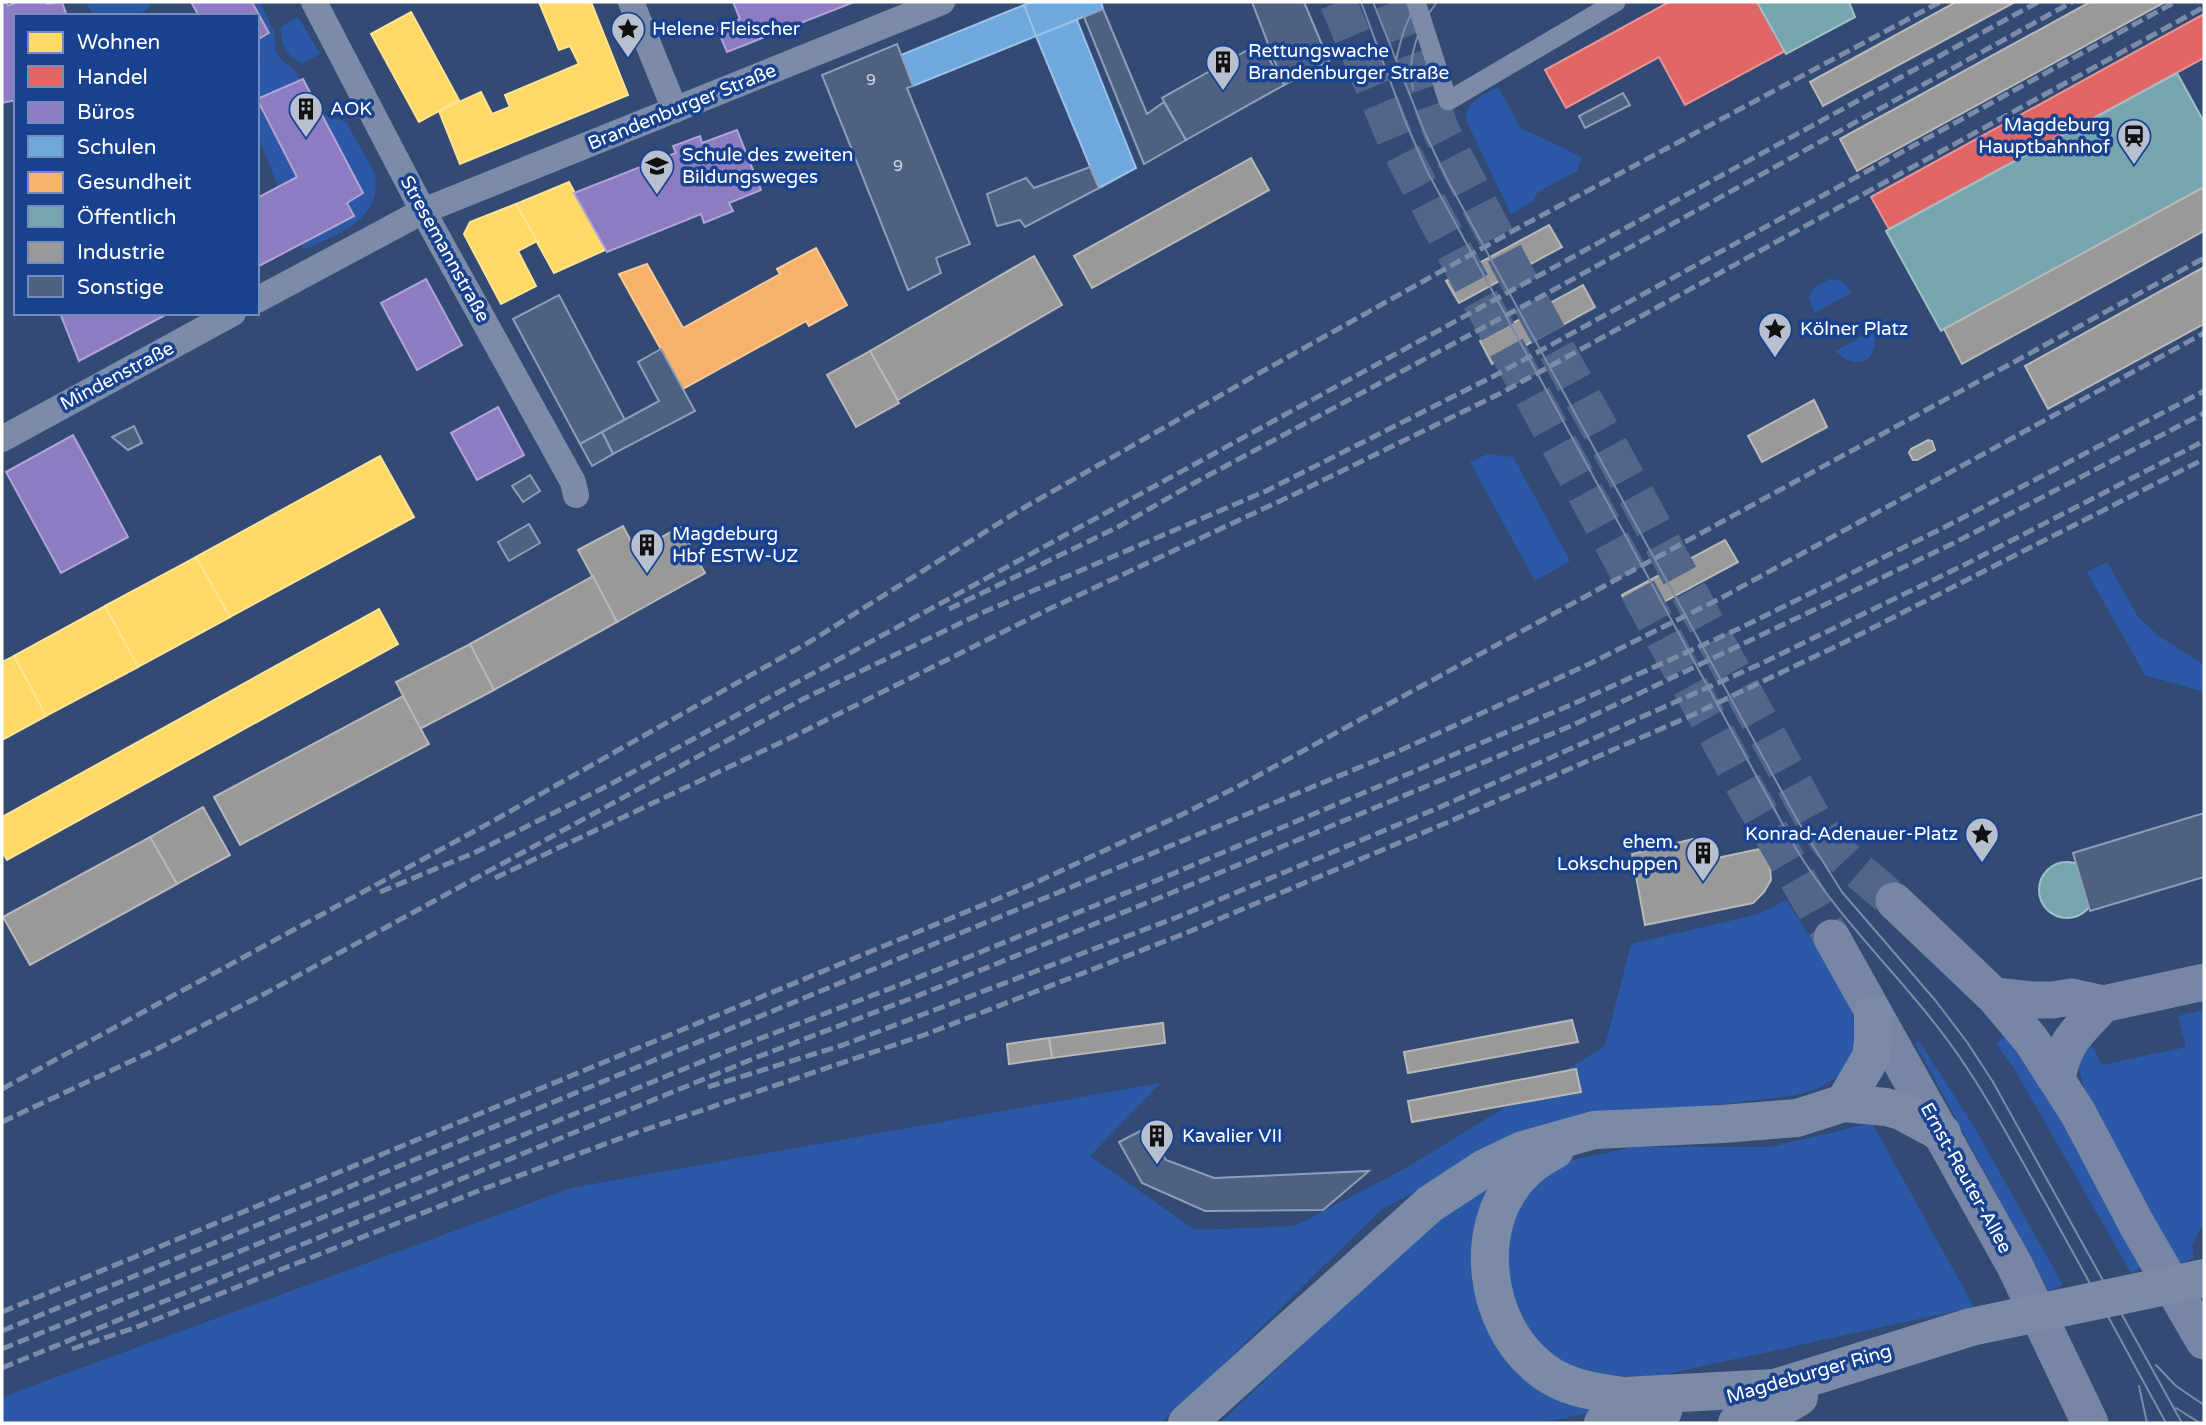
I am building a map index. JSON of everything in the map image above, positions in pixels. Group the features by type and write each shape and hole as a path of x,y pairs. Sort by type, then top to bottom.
{"highway":[{"path":"1844,1103 1871,1057 1874,1013"},
{"path":"1187,1423 1400,1230 1446,1192 1485,1168 1523,1150 1594,1130 1797,1118 1844,1103 1901,1111 1942,1133"},
{"path":"1594,1130 1551,1152 1524,1171 1509,1189 1500,1210 1491,1248 1491,1285 1500,1315 1517,1343 1535,1365 1552,1377 1599,1394 1624,1396 1775,1388"},
{"path":"1976,1335 2204,1278"},
{"path":"1976,1335 2204,1299"},
{"name":"Magdeburger Ring","path":"1603,1423 1775,1388 1976,1335"},
{"name":"Magdeburger Ring","path":"1737,1423 1766,1416 1818,1387 1976,1335"}],"main road":[{"path":"1894,901 1994,996 2018,1023 2057,1078 2204,1341"},
{"name":"Ernst-Reuter-Allee","path":"1832,938 2015,1266 2090,1423"},
{"path":"1994,996 2032,1000 2073,997 2103,1004 2204,982"},
{"path":"2057,1078 2072,1036 2103,1004"}],"street":[{"name":"Stresemannstraße","path":"314,2 423,211 573,482 576,495"},
{"path":"631,2 675,110"},
{"name":"Brandenburger Straße","path":"423,211 942,2"},
{"path":"1416,2 1448,101 1616,2"},
{"path":"259,299 423,211"},
{"name":"Mindenstraße","path":"2,439 229,315"}],"shaded area":[{"path":"85,2 149,2 150,6 140,14 94,14"},
{"name":"AOK","path":"254,2 259,2 274,31 276,52 282,61 294,69 318,113 346,122 374,172 376,188 366,213 344,231 303,250 259,138 259,61 262,59 259,54 259,40 271,34"},
{"path":"298,17 320,54 302,64 288,53 281,34 281,27"},
{"path":"1498,87 1521,128 1582,157 1577,171 1538,192 1532,202 1511,214 1466,120 1472,104"},
{"path":"1829,279 1843,282 1851,293 1814,313 1809,297 1813,289"},
{"path":"1873,330 1875,346 1871,355 1863,362 1846,359 1836,351"},
{"path":"1488,454 1513,457 1570,561 1535,581 1470,462"},
{"path":"2107,562 2138,617 2159,636 2204,665 2204,692 2145,675 2087,572"},
{"path":"1786,900 1814,943 1816,940 1852,1014 1856,1036 1854,1051 1844,1071 1817,1089 1796,1095 1649,1111 1486,1154 1381,1210 1160,1423 2,1423 2,1397 571,1188 1160,1083 1090,1156 1195,1230 1295,1226 1406,1168 1605,1046 1631,944 1759,914"},
{"path":"2204,1010 2204,1222 2192,1245 2194,1258 2179,1264 2084,1089 2078,1064 2090,1042 2102,1065 2186,1047 2178,1016"},
{"path":"2005,1036 2061,1120 2143,1267 2131,1273 2015,1070 1996,1043"},
{"path":"1919,1041 1973,1125 2063,1285 2049,1291 1915,1043"},
{"path":"1872,1123 1974,1307 1658,1376 1616,1376 1583,1371 1550,1356 1528,1327 1510,1289 1507,1253 1512,1216 1532,1183 1557,1163 1635,1147 1771,1147"},
{"path":"1482,1187 1492,1198 1478,1261 1588,1408 1588,1413 1540,1423 1220,1423 1413,1240"}],"building: Wohnen":[{"path":"539,2 591,2 628,95 460,164 439,111 481,92 492,114 510,107 505,95 579,64 570,46 559,50"},
{"path":"411,12 459,100 419,122 371,34"},
{"path":"569,182 605,250 554,273 516,204"},
{"path":"516,204 537,241 518,251 536,286 501,304 464,234 470,222"},
{"path":"380,456 414,517 230,617 196,557"},
{"path":"196,557 230,617 138,667 105,606"},
{"path":"105,606 138,667 46,716 14,656"},
{"path":"379,609 398,644 7,860 2,851 2,817"},
{"path":"14,656 46,716 2,740 2,662"}],"building: Handel":[{"path":"1669,2 1757,2 1785,51 1685,105 1659,57 1566,108 1545,70"},
{"path":"2204,14 2204,58 1889,229 1871,197"}],"building: Büros":[{"path":"2,2 6,2 8,6 17,2 62,2 66,14 14,14 14,100 2,103"},
{"path":"191,2 252,2 259,14 198,14"},
{"path":"733,2 854,2 727,52 717,28 740,19"},
{"path":"259,15 269,33 259,39"},
{"name":"AOK","path":"303,79 363,193 347,203 354,216 259,266 259,197 297,177 259,98"},
{"path":"737,130 761,190 729,203 733,211 704,223 701,214 607,252 574,193 676,153 673,146 700,136 702,143"},
{"path":"426,279 462,345 417,370 381,303"},
{"path":"61,315 165,315 79,361"},
{"path":"498,407 524,455 477,480 451,433"},
{"path":"73,435 128,537 61,573 6,472"}],"building: Schulen":[{"path":"1032,2 1101,2 1103,9 1036,36 1024,5"},
{"path":"1024,5 1036,36 913,86 901,55"},
{"path":"1077,20 1136,168 1099,188 1036,36"}],"building: Gesundheit":[{"path":"816,248 847,305 809,326 806,321 683,389 619,274 647,264 683,328 780,274 777,269"}],"building: Öffentlich":[{"path":"1757,2 1849,2 1855,17 1786,54"},
{"path":"2177,73 2204,122 2204,187 1941,331 1886,231"},
{"path":"2067,862 2078,864 2087,870 2093,879 2093,901 2087,910 2078,916 2067,918 2056,916 2047,910 2041,901 2039,890 2041,879 2047,870 2056,864"}],"building: Industrie":[{"path":"1956,2 2015,2 1823,106 1810,82"},
{"path":"2090,2 2165,2 1857,171 1840,139"},
{"path":"1251,158 1269,190 1092,288 1074,256"},
{"path":"2204,187 2204,231 1962,364 1944,329"},
{"path":"1549,225 1562,247 1459,303 1446,281"},
{"path":"1034,256 1062,305 898,400 870,351"},
{"path":"2204,267 2204,324 2048,409 2025,366"},
{"path":"1583,285 1595,307 1492,364 1480,341"},
{"path":"870,351 899,403 856,427 827,375"},
{"path":"1814,400 1827,427 1762,462 1748,436"},
{"path":"1928,440 1932,441 1935,450 1913,460 1909,453 1911,449"},
{"name":"Magdeburg Hbf ESTW-UZ","path":"623,526 636,551 680,527 705,573 617,622 578,550"},
{"path":"1725,540 1738,562 1634,618 1622,595"},
{"path":"593,576 617,622 494,690 470,644"},
{"path":"470,644 494,690 420,729 396,682"},
{"path":"403,696 429,744 240,845 214,797"},
{"path":"203,807 230,855 177,884 150,837"},
{"path":"150,837 177,884 30,965 3,917"},
{"name":"ehem. Lokschuppen","path":"1693,839 1698,862 1760,849 1770,867 1771,880 1753,903 1645,925 1632,854"},
{"path":"1572,1020 1578,1042 1408,1073 1404,1052"},
{"path":"1163,1023 1165,1043 1052,1058 1049,1038"},
{"path":"1049,1038 1052,1058 1009,1064 1007,1044"},
{"path":"1576,1069 1581,1092 1412,1122 1408,1101"}],"building: Sonstige":[{"path":"1252,2 1304,2 1329,61 1284,85"},
{"path":"1103,9 1147,114 1164,102 1186,140 1144,164 1084,17"},
{"name":"Rettungswache Brandenburger Straße","path":"1260,43 1284,85 1186,140 1162,98"},
{"path":"897,44 913,86 907,88 970,244 936,258 941,273 908,290 822,75"},
{"path":"1623,93 1630,105 1585,128 1579,116"},
{"path":"1090,167 1099,188 1025,227 1020,220 997,226 987,194 1026,178 1034,188"},
{"path":"559,295 625,420 580,444 513,319"},
{"path":"661,349 695,411 613,454 602,432 659,401 638,362"},
{"path":"134,426 142,443 128,450 112,437"},
{"path":"602,432 613,454 592,466 580,444"},
{"path":"530,475 540,491 523,502 512,486"},
{"path":"529,524 540,543 509,561 498,542"},
{"path":"2204,813 2204,877 2090,911 2073,853"},
{"name":"Kavalier VII","path":"1146,1128 1166,1160 1214,1178 1369,1171 1323,1210 1205,1211 1142,1183 1119,1142"}],"tunnel":[{"path":"1338,2 1397,143 1435,216 1751,798 1832,938"},
{"path":"1394,2 1442,133 1513,270 1813,819 1829,842 1848,862 1894,901"}],"tram line":[{"path":"1361,2 1405,121 1427,171 1795,847 1835,905 1947,1039 1977,1084 2166,1423"},
{"path":"1373,2 1425,133 1447,179 1799,823 1842,892 1935,1000 1993,1082 2182,1423"},
{"path":"1396,60 1407,23 1418,2"},
{"path":"1413,89 1411,66 1415,43 1437,2"},
{"path":"2156,1365 2176,1386 2204,1405"},
{"path":"2139,1386 2147,1423"},
{"path":"2176,1408 2200,1423"}],"railway":[{"path":"2,1089 493,821 811,641 1020,510 1263,371 1520,227 1940,2"},
{"path":"380,892 476,852 611,784 2038,2"},
{"path":"949,609 1118,527 1196,482 1555,289 2072,2"},
{"path":"2,1122 159,1048 266,993 803,699 986,611 1266,491 1496,375 2175,2"},
{"path":"495,878 1503,392 2204,7"},
{"path":"2,1312 1026,887 1183,814 1237,787 2204,258"},
{"path":"2,1331 1399,751 1587,665 1721,598 2204,333"},
{"path":"2,1349 730,1050 902,984 1165,877 1566,707 1738,629 1945,527 2204,391"},
{"path":"2,1368 760,1056 907,1000 1171,893 1573,725 1954,543 2204,413"},
{"path":"708,1087 843,1045 1180,916 1438,808 1758,665 1964,565 2204,441"},
{"path":"72,1349 137,1327 483,1189 635,1133 924,1035 1186,933 1688,717 1843,643 2204,459"}],"place":[{"name":"Helene Fleischer","path":"628,59"},
{"name":"Rettungswache Brandenburger Straße","path":"1223,92"},
{"name":"AOK","path":"306,139"},
{"name":"Magdeburg Hauptbahnhof","path":"2134,166"},
{"name":"Schule des zweiten Bildungsweges","path":"657,196"},
{"name":"Kölner Platz","path":"1775,359"},
{"name":"Magdeburg Hbf ESTW-UZ","path":"647,575"},
{"name":"Konrad-Adenauer-Platz","path":"1982,864"},
{"name":"ehem. Lokschuppen","path":"1703,883"},
{"name":"Kavalier VII","path":"1157,1166"}]}
